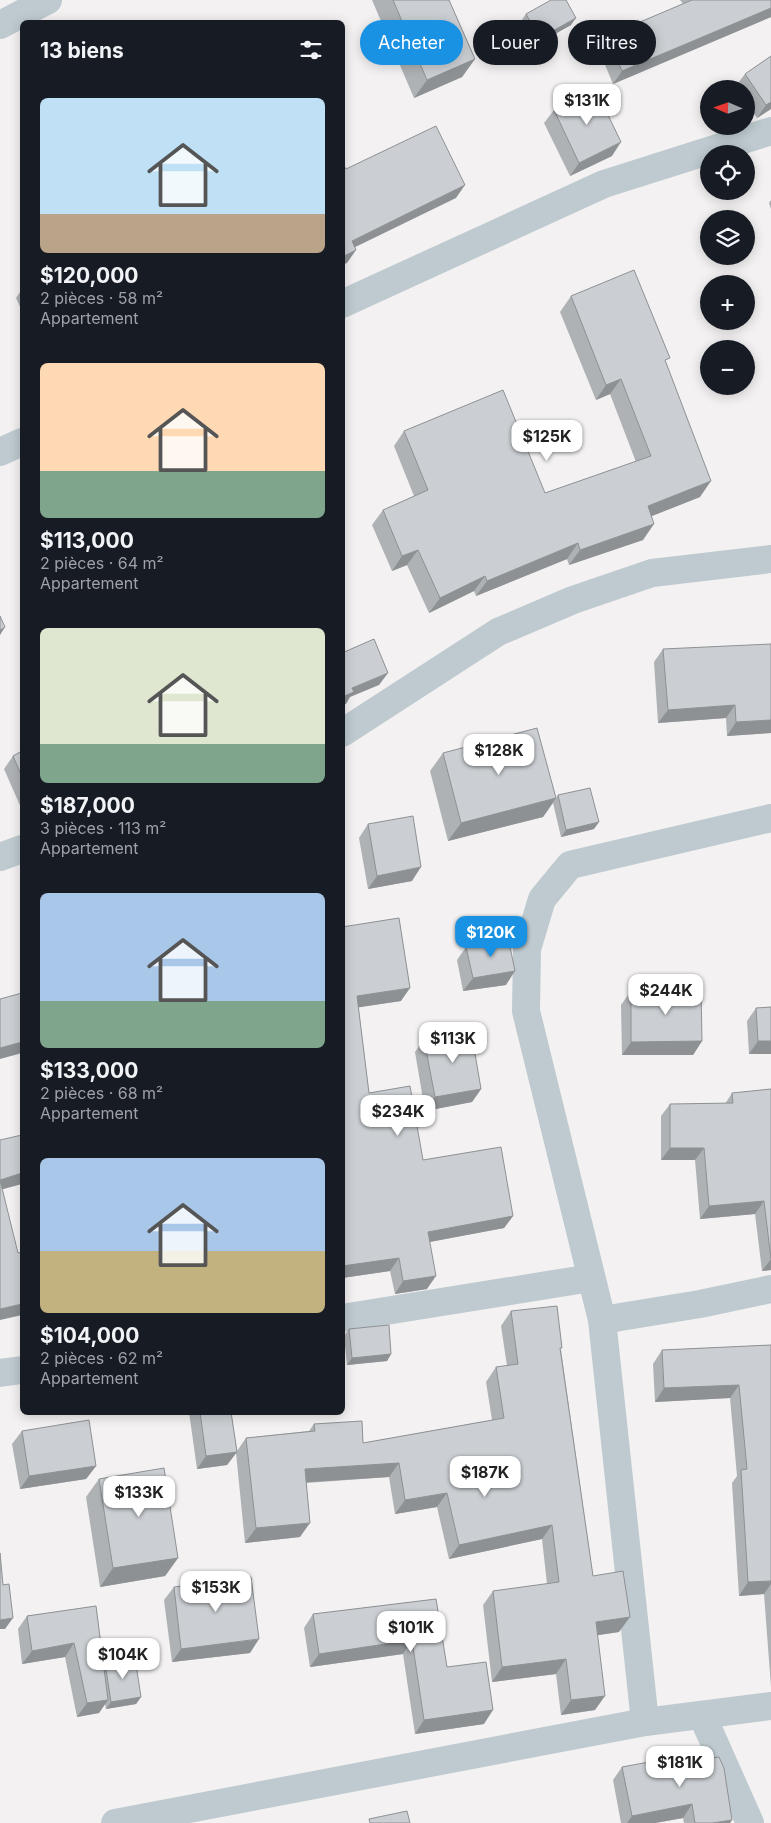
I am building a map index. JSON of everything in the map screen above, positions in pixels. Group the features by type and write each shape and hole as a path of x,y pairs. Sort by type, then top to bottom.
{"street":[{"path":"0,25 48,0"},
{"path":"345,303 604,184 771,131"},
{"path":"0,452 20,443"},
{"path":"345,731 498,632 573,600 652,573 771,559"},
{"path":"645,1722 602,1320 526,1011 527,949 542,899 570,865 771,818"},
{"path":"0,857 20,851"},
{"path":"345,1318 591,1278"},
{"path":"602,1320 700,1304 771,1289"},
{"path":"0,1373 20,1370"},
{"path":"115,1823 645,1722 771,1706"},
{"path":"702,1715 750,1823"}],"building":[{"path":"393,0 449,0 458,20 402,20"},
{"path":"551,0 566,0 576,18 568,20 568,22 558,28 558,20 530,20 526,14"},
{"path":"692,0 771,0 771,8 656,57 656,20 645,20"},
{"path":"463,32 473,54 473,60 463,64"},
{"path":"771,56 771,102 766,105 755,89 755,80 749,80 745,74"},
{"path":"421,65 461,65 427,80"},
{"path":"619,65 636,65 622,71"},
{"path":"596,90 621,142 579,163 554,110"},
{"path":"436,126 465,185 352,241 356,250 345,256 345,168 346,169"},
{"path":"634,270 670,358 665,360 711,481 648,506 654,524 580,550 578,543 487,581 485,576 440,598 418,550 402,556 383,510 428,490 404,431 503,390 545,493 651,456 621,379 606,385 571,296"},
{"path":"0,616 5,627 0,630"},
{"path":"374,639 388,673 352,688 354,692 345,696 345,652"},
{"path":"771,644 771,720 736,722 735,705 668,710 663,649"},
{"path":"537,728 556,798 461,823 443,753"},
{"path":"20,752 20,772 13,756"},
{"path":"590,788 599,822 566,830 558,795"},
{"path":"413,816 421,867 377,876 368,824"},
{"path":"399,918 410,988 357,996 369,1093 410,1086 423,1160 501,1147 513,1216 428,1232 436,1276 403,1281 399,1258 345,1266 345,927"},
{"path":"508,937 515,971 473,978 466,947"},
{"path":"701,990 702,1041 631,1042 631,991"},
{"path":"20,994 20,1043 0,1048 0,999"},
{"path":"771,1007 771,1041 758,1041 756,1008"},
{"path":"471,1030 481,1089 435,1097 424,1039"},
{"path":"771,1089 771,1259 764,1201 709,1206 704,1148 670,1148 670,1104 733,1103 732,1093"},
{"path":"20,1135 20,1174 0,1180 0,1140"},
{"path":"0,1180 18,1253 20,1252 20,1304 0,1309"},
{"path":"557,1306 562,1348 560,1348 593,1576 623,1571 630,1617 596,1622 605,1696 571,1700 566,1659 502,1667 493,1591 559,1582 552,1525 459,1545 447,1493 405,1500 399,1463 305,1469 310,1523 256,1528 246,1438 315,1431 314,1424 362,1421 363,1443 504,1418 496,1367 518,1364 511,1311"},
{"path":"389,1325 391,1354 352,1358 349,1329"},
{"path":"771,1345 771,1581 748,1582 741,1470 747,1469 739,1385 664,1388 662,1350"},
{"path":"200,1415 231,1415 237,1452 206,1456"},
{"path":"89,1420 96,1466 29,1476 22,1431"},
{"path":"164,1468 178,1558 113,1568 99,1479"},
{"path":"0,1553 3,1585 9,1584 13,1618 0,1620"},
{"path":"251,1577 259,1639 181,1649 174,1587"},
{"path":"436,1599 447,1667 486,1662 493,1710 424,1720 412,1640 319,1654 313,1614"},
{"path":"96,1606 108,1700 87,1703 74,1643 32,1651 27,1616"},
{"path":"135,1658 141,1697 111,1702 105,1663"},
{"path":"676,1757 678,1763 719,1757 724,1768 732,1820 695,1823 692,1804 632,1816 622,1767"},
{"path":"407,1811 410,1823 370,1823 369,1819"}]}
